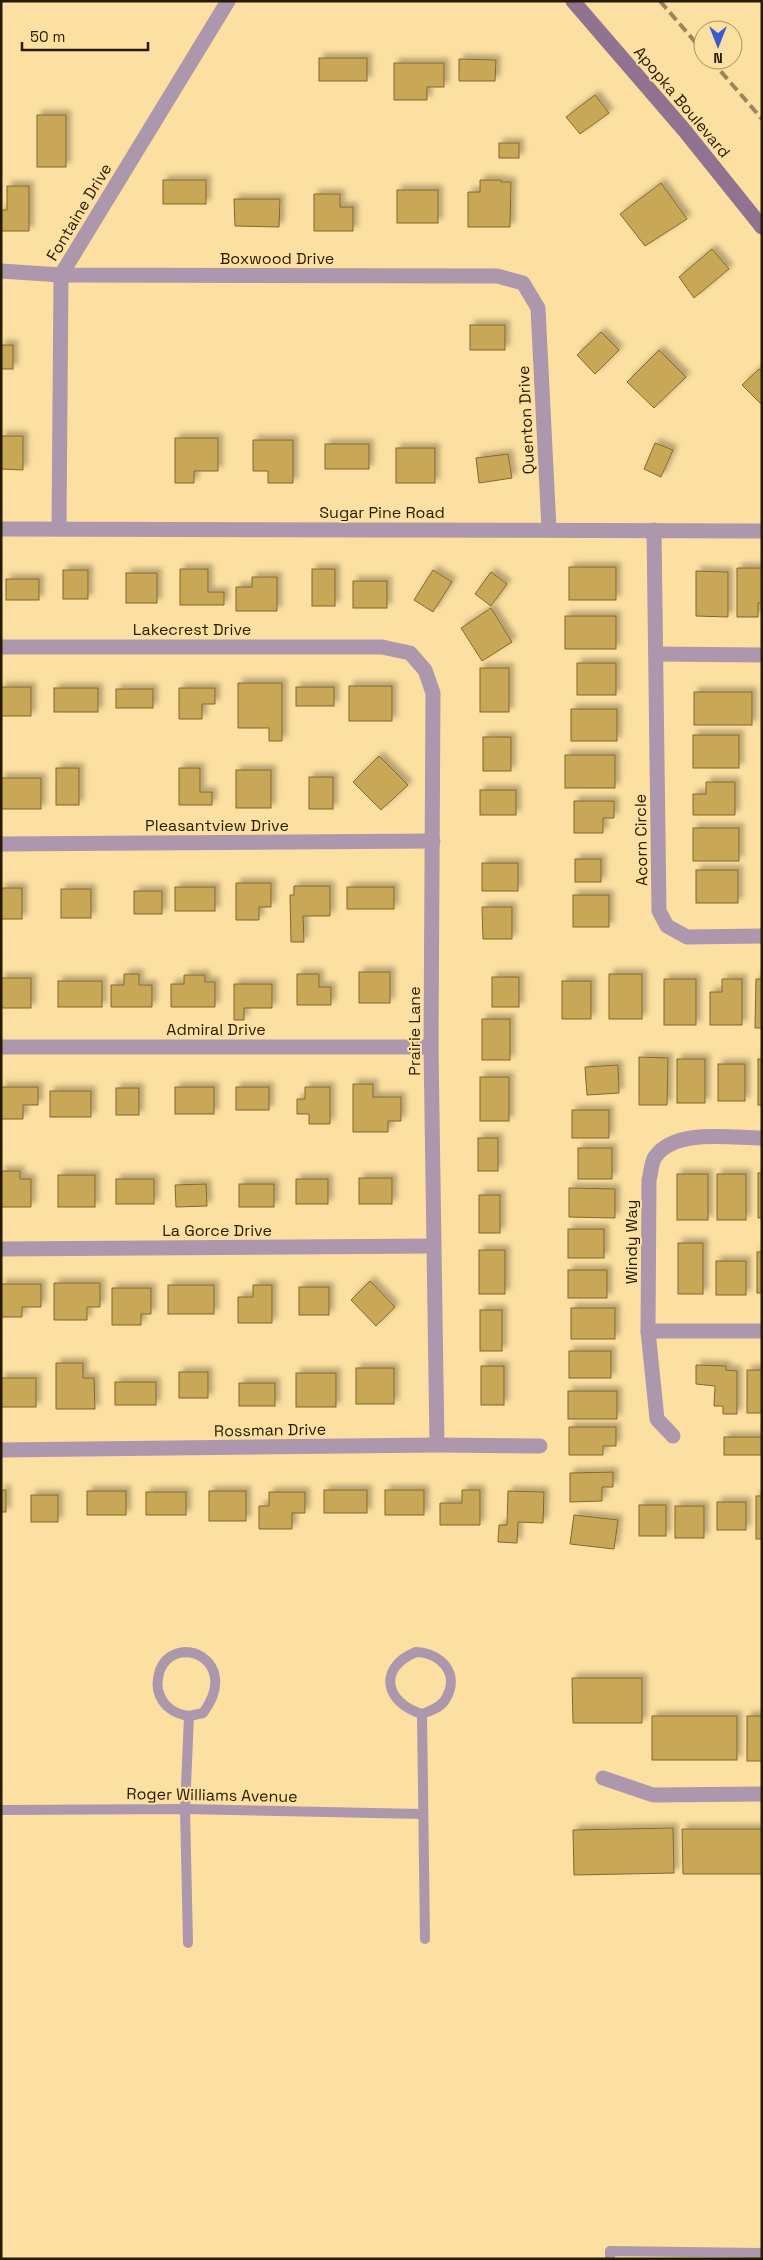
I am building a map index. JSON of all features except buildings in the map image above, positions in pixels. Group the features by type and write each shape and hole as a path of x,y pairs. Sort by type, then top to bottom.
{"street":[{"name":"Fontaine Drive","path":"59,529 61,275 228,1"},
{"name":"Apopka Boulevard","path":"573,1 685,131 762,227"},
{"name":"Boxwood Drive","path":"1,271 61,275 497,276 523,283 538,308"},
{"name":"Quenton Drive","path":"538,308 549,530"},
{"name":"Sugar Pine Road","path":"1,529 762,531"},
{"name":"Acorn Circle","path":"654,530 659,911 667,926 687,937 762,936"},
{"name":"Lakecrest Drive","path":"1,647 382,647"},
{"name":"Prairie Lane","path":"382,647 410,653 425,670 433,693 431,1047 437,1445"},
{"path":"656,654 762,655"},
{"name":"Pleasantview Drive","path":"1,844 433,841"},
{"name":"Admiral Drive","path":"1,1047 431,1047"},
{"name":"Windy Way","path":"673,1436 657,1419 648,1331 649,1180 654,1158 667,1144 685,1137 762,1138"},
{"name":"La Gorce Drive","path":"1,1249 433,1246"},
{"path":"648,1331 762,1331"},
{"name":"Rossman Drive","path":"1,1450 437,1445 540,1446"},
{"path":"603,1778 652,1795 762,1794"}],"lane":[{"path":"416,1652 436,1656 443,1662 450,1675 450,1686 445,1700 437,1708 422,1714 401,1705 394,1697 390,1686 392,1673 397,1663 416,1652"},
{"path":"182,1653 192,1653 205,1658 213,1670 216,1682 213,1700 203,1713 189,1716 177,1714 163,1703 157,1689 158,1676 162,1666 171,1657 182,1653"},
{"path":"422,1714 425,1939"},
{"path":"188,1943 186,1809 189,1716"},
{"name":"Roger Williams Avenue","path":"1,1810 186,1809 422,1814"},
{"path":"610,2259 610,2251 762,2253"}],"railway":[{"path":"660,1 693,39"},
{"path":"720,70 762,119"}]}
